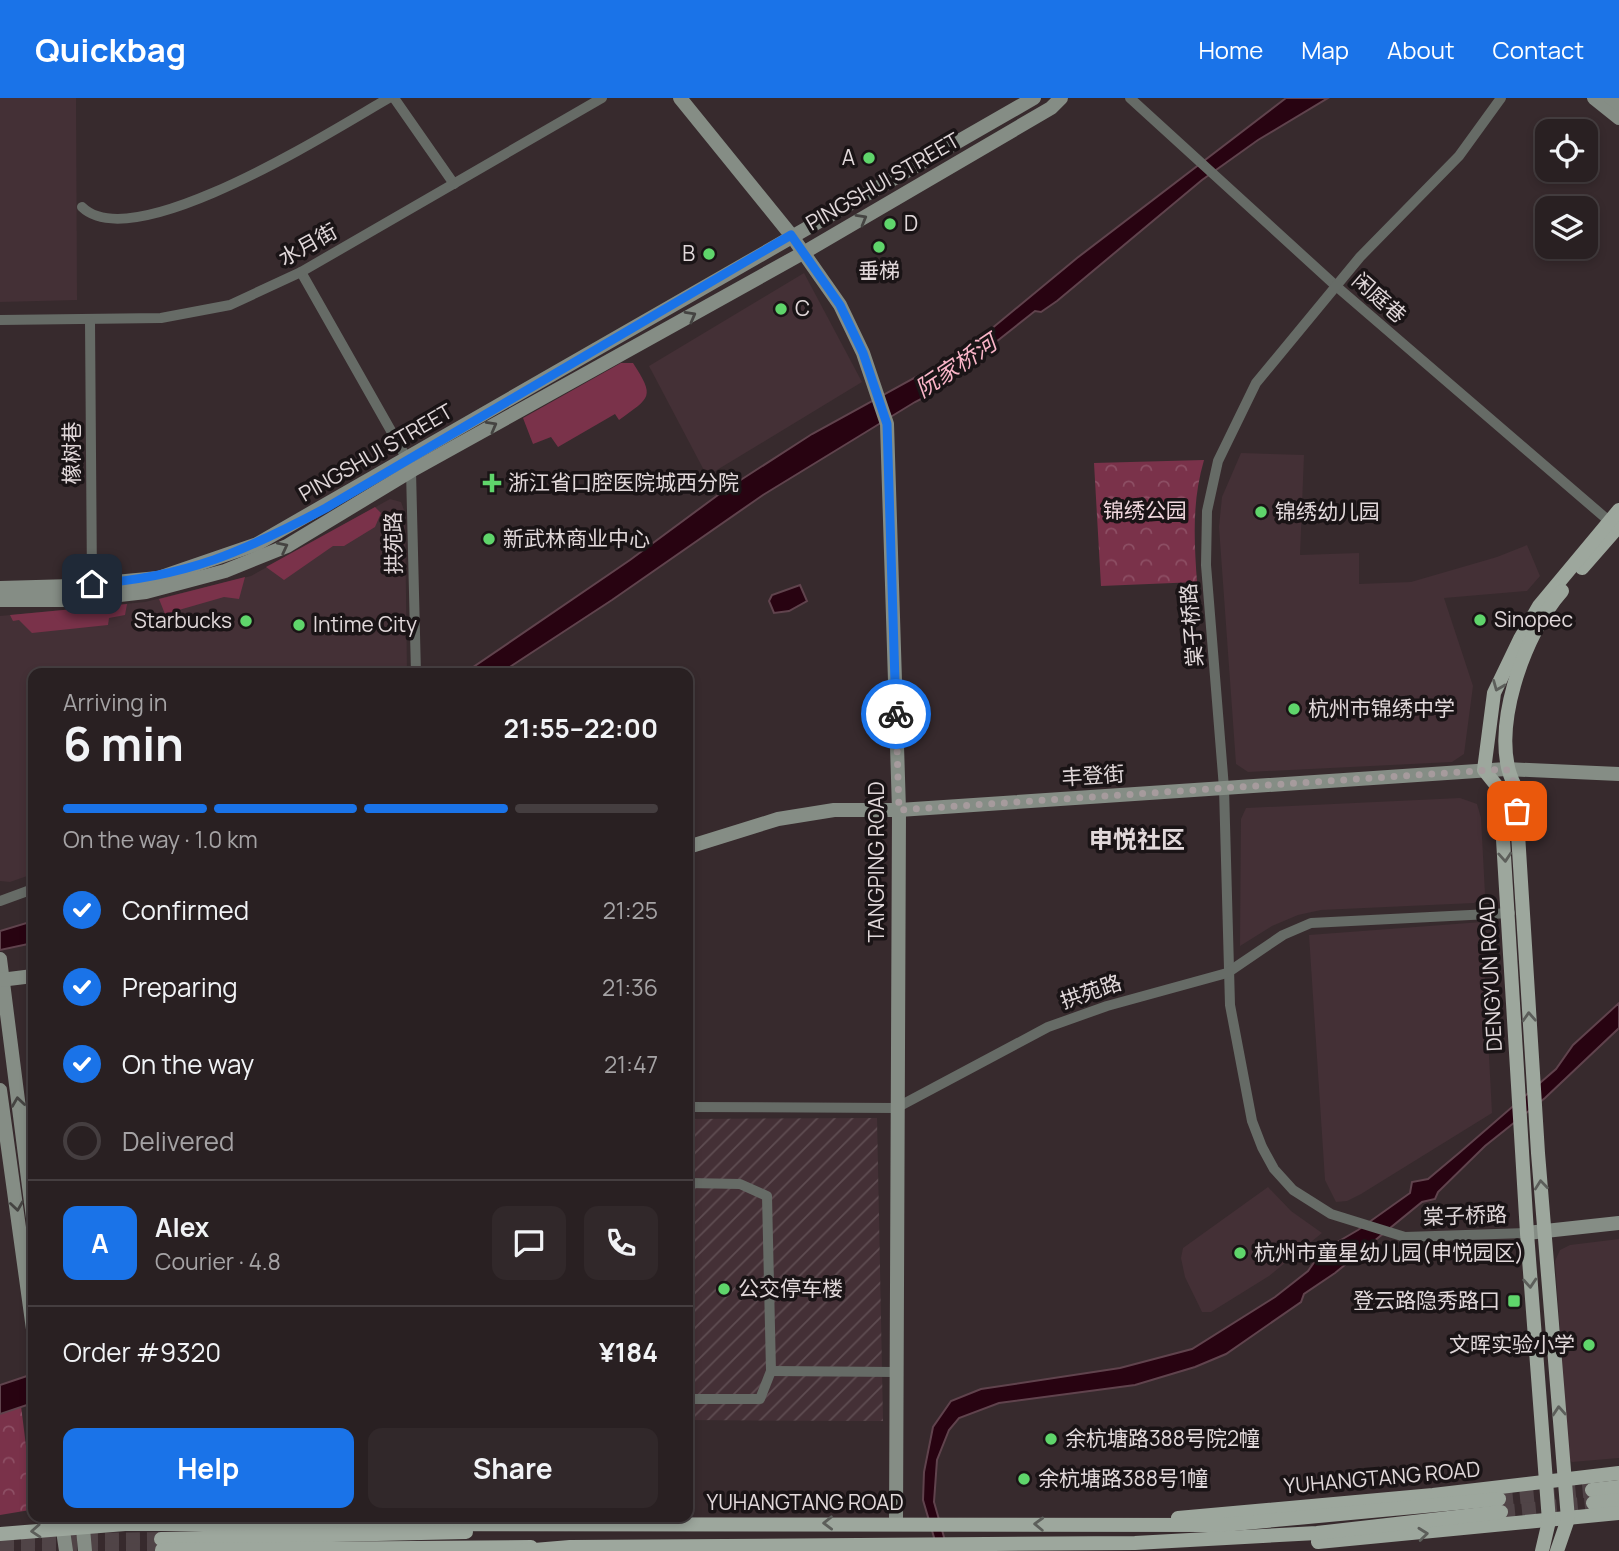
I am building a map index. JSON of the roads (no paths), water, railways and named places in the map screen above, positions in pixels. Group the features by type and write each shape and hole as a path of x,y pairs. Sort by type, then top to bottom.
{"main road":[{"name":"TANGPING ROAD","path":"680,98 791,235 840,305 875,385 887,424 899,810 896,1522"},
{"name":"PINGSHUI STREET","path":"0,600 112,598 146,593 225,571 287,546 409,465 791,235 1034,98"},
{"name":"PINGSHUI STREET","path":"0,588 158,578 257,544 803,253 1051,108 1061,98"},
{"path":"1594,98 1619,118"},
{"path":"1611,98 1619,104"},
{"path":"1484,770 1494,693 1520,639 1539,606 1616,519"},
{"name":"DENGYUN ROAD","path":"1567,1519 1533,1085 1516,786 1506,769 1511,695 1525,653 1555,599 1616,519"},
{"name":"DENGYUN ROAD","path":"1484,770 1500,790 1510,913 1522,1166 1549,1521"},
{"name":"丰登街","path":"693,846 778,820 834,810 899,810 1484,770 1619,774"},
{"path":"0,959 28,1181"},
{"path":"1,980 28,976"},
{"path":"0,1090 28,1293"},
{"path":"1527,1233 1619,1223"},
{"name":"YUHANGTANG ROAD","path":"1107,1527 1619,1473"},
{"path":"1619,1487 1593,1496 1619,1500"},
{"name":"YUHANGTANG ROAD","path":"500,1522 579,1526 896,1522 1107,1527 1223,1525 1500,1506 1317,1533 1135,1543 570,1546 522,1551"},
{"name":"YUHANGTANG ROAD","path":"1135,1543 1195,1549 1222,1548 1399,1537 1619,1513"},
{"path":"1557,1551 1567,1519"},
{"path":"1542,1551 1549,1521"},
{"path":"83,1522 85,1551"},
{"name":"YUHANGTANG ROAD","path":"0,1534 83,1522 373,1536 452,1522"},
{"path":"62,1523 66,1551"},
{"path":"426,1528 579,1526"},
{"path":"162,1545 373,1536 426,1549 570,1546"}],"street":[{"path":"82,207 91,216 123,219 158,212 210,195 392,98 454,184"},
{"name":"水月街","path":"0,320 161,318 230,305 301,272 602,98"},
{"name":"闲庭巷","path":"1130,98 1336,286 1616,519"},
{"name":"棠子桥路","path":"1501,98 1459,156 1360,257 1255,383 1230,430 1218,461 1207,511 1206,565 1224,788 1227,973 1252,1121 1262,1147 1274,1169 1293,1190 1331,1214 1405,1237 1527,1233"},
{"name":"拱苑路","path":"301,272 409,465 416,668"},
{"name":"橡树巷","path":"90,320 92,584"},
{"path":"0,901 28,891"},
{"name":"拱苑路","path":"693,1108 896,1108 1048,1027 1107,1006 1227,973 1283,935 1311,923 1510,913"},
{"path":"693,1183 740,1184 767,1196 771,1371 760,1399 693,1399"},
{"path":"771,1371 896,1372"}],"water":[{"name":"阮家桥河","path":"1286,98 1328,98 1258,140 1202,180 1057,301 1041,312 1035,311 953,376 952,383 915,402 763,495 508,668 472,668 630,560 722,492 812,434 967,349 1077,258"},
{"path":"800,585 807,601 789,611 774,613 769,601 772,595"},
{"path":"28,923 28,944 0,950 0,931"},
{"path":"1619,1003 1619,1028 1545,1098 1485,1146 1438,1192 1435,1199 1422,1202 1335,1273 1304,1294 1301,1302 1226,1354 1195,1367 1135,1385 999,1403 959,1418 949,1430 937,1460 934,1502 948,1551 938,1551 923,1500 924,1472 933,1427 951,1401 981,1389 1120,1368 1192,1349 1275,1297 1308,1271 1322,1251 1358,1230 1410,1193 1412,1182 1428,1179 1556,1069 1573,1045"},
{"path":"28,1376 28,1405 0,1414 0,1385"}],"tunnel":[{"path":"1499,1499 1592,1490"},
{"path":"1501,1512 1593,1503"},
{"path":"0,1541 161,1539"},
{"path":"0,1551 162,1550"}],"place":[{"name":"A","path":"869,158"},
{"name":"D","path":"890,224"},
{"name":"垂梯","path":"879,247"},
{"name":"B","path":"709,254"},
{"name":"C","path":"781,309"},
{"name":"浙江省口腔医院城西分院","path":"492,483"},
{"name":"锦绣幼儿园","path":"1261,512"},
{"name":"新武林商业中心","path":"489,539"},
{"name":"Sinopec","path":"1480,620"},
{"name":"Starbucks","path":"246,621"},
{"name":"Intime City","path":"299,625"},
{"name":"杭州市锦绣中学","path":"1294,709"},
{"name":"杭州市童星幼儿园(申悦园区)","path":"1240,1253"},
{"name":"公交停车楼","path":"724,1289"},
{"name":"登云路隐秀路口","path":"1514,1301"},
{"name":"文晖实验小学","path":"1589,1345"},
{"name":"余杭塘路388号院2幢","path":"1051,1439"},
{"name":"余杭塘路388号1幢","path":"1024,1479"}],"district":[{"name":"申悦社区","path":"1137,840"}],"park label":[{"name":"锦绣公园","path":"1145,511"}]}
